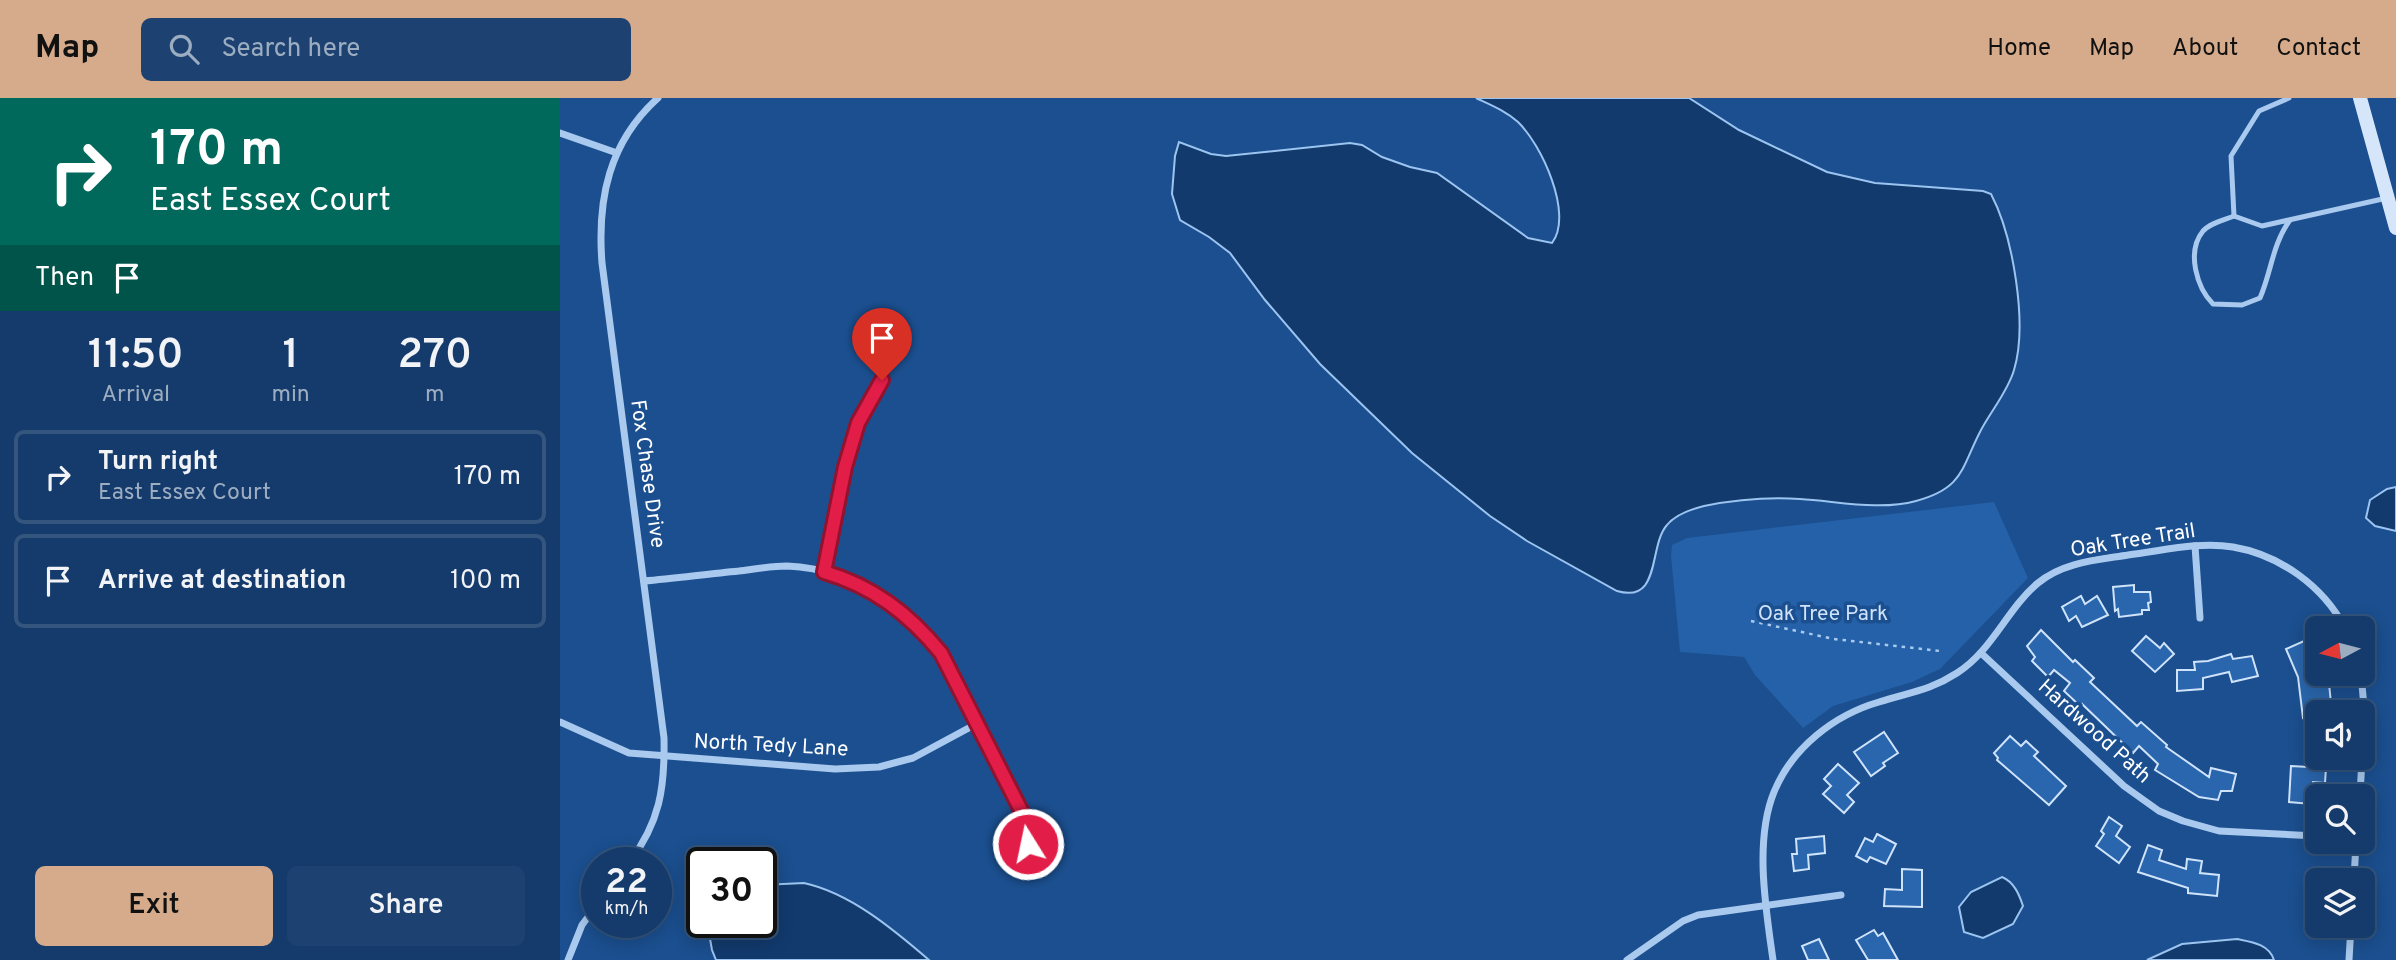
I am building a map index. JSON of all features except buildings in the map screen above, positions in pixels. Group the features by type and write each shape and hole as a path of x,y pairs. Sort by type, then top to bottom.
{"main road":[{"path":"2360,98 2396,228"}],"street":[{"name":"Fox Chase Drive","path":"639,847 655,820 662,796 664,738 599,228 601,201 617,153 632,127 659,98"},
{"path":"560,132 617,153"},
{"path":"824,572 845,467 858,423 882,380"},
{"path":"2195,546 2200,618"},
{"name":"Oak Tree Trail","path":"1773,960 1764,859 1767,823 1774,793 1792,761 1812,739 1843,715 1877,702 1926,690 1959,672 1982,653 2013,610 2039,582 2069,566 2087,561 2195,546 2232,547 2267,556 2296,572 2321,594 2336,616"},
{"path":"643,581 784,566 811,568 842,577 890,603 923,632 948,665 1029,826 1026,862"},
{"name":"Hardwood Path","path":"1982,653 2124,786 2159,811 2219,831 2305,835"},
{"name":"North Tedy Lane","path":"560,722 629,753 835,769 879,767 913,758 978,723"},
{"path":"1627,960 1683,921 1698,915 1841,895"},
{"path":"568,960 581,928"},
{"path":"2349,960 2350,938"}],"lane":[{"path":"2234,216 2231,156 2259,111 2289,98"},
{"path":"2291,220 2280,233 2274,248 2269,278 2260,298 2242,305 2213,304 2199,285 2196,249 2203,232 2214,223 2234,216 2262,226 2387,198"}],"path":[{"path":"1751,621 1834,639 1940,651"}],"green space":[{"name":"Oak Tree Park","path":"1994,502 2028,578 1940,669 1912,682 1833,706 1803,728 1755,675 1744,657 1680,652 1672,545 1687,538"}],"shaded area":[{"path":"1476,98 1689,98 1739,130 1827,172 1875,183 1983,191 1991,194 2012,256 2019,305 2018,351 2008,386 1981,430 1959,475 1944,490 1902,504 1873,505 1776,498 1727,502 1694,509 1679,515 1667,525 1661,534 1648,581 1641,589 1631,593 1617,591 1527,541 1490,516 1412,453 1320,364 1265,300 1230,253 1180,220 1172,194 1179,142 1211,154 1226,156 1350,143 1362,145 1382,157 1410,167 1437,173 1528,238 1552,243 1558,230 1559,215 1557,198 1545,162 1518,122 1503,111"},
{"path":"2396,487 2396,531 2375,526 2366,518 2370,500 2387,489"},
{"path":"2002,877 2013,885 2023,906 2013,924 1983,938 1964,932 1959,907 1971,892"},
{"path":"804,883 838,895 886,925 929,960 716,960 710,938 777,938 777,884"},
{"path":"2237,939 2264,947 2274,960 2147,960 2182,944"}],"route":[{"path":"882,380 858,423 845,467 824,572 842,577 890,603 908,617 941,653 1029,826 1028,844"}]}
